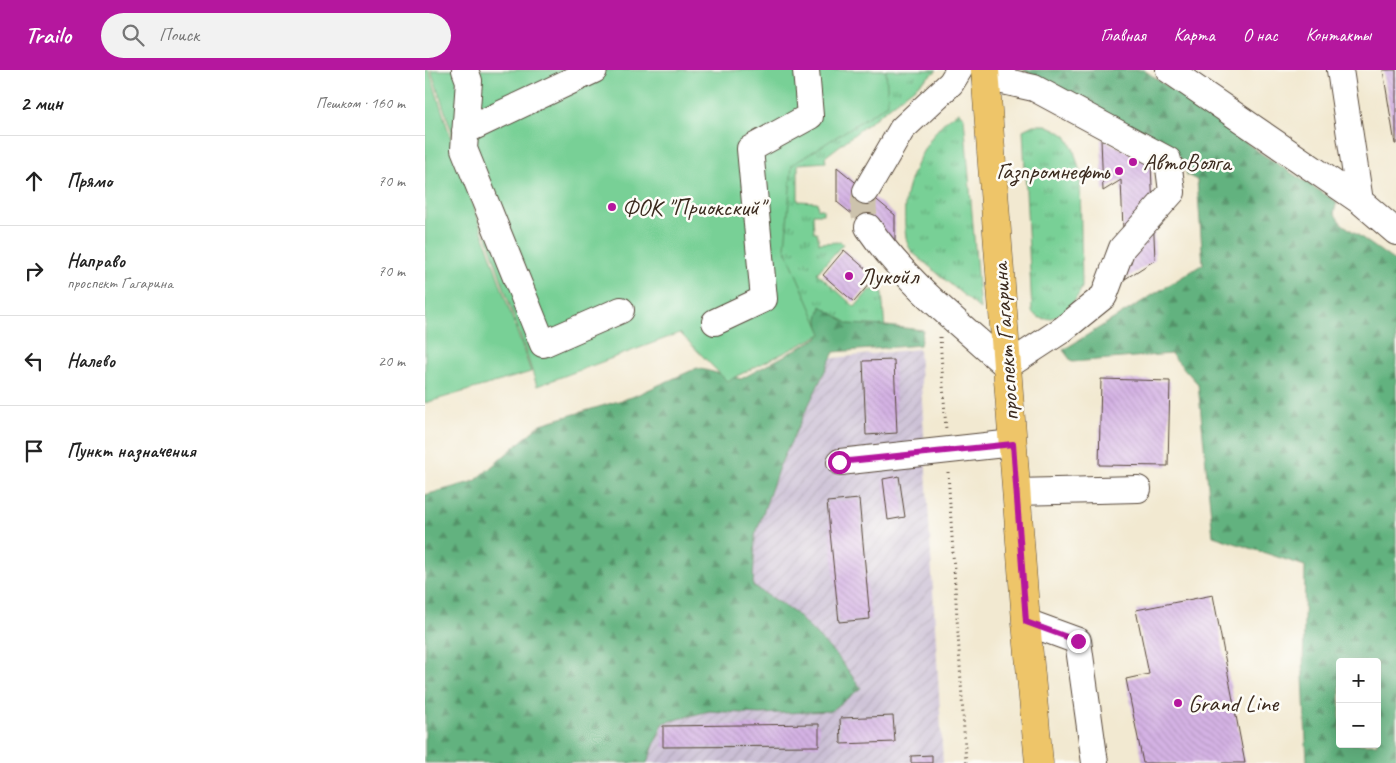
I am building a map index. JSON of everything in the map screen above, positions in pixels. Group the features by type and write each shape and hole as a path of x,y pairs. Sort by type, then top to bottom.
{"main road":[{"name":"проспект Гагарина","path":"985,74 1026,622 1039,763"}],"street":[{"path":"465,70 469,82 464,149 543,344 621,310"},
{"path":"465,131 594,70"},
{"path":"715,322 764,300 750,148 810,116 806,70"},
{"path":"866,191 902,129 951,83 959,70"},
{"path":"1340,70 1361,201"},
{"path":"1179,73 1361,201 1394,230"},
{"path":"868,227 882,247 939,306 1007,366 1062,330 1104,296 1122,248 1171,192 1168,160 1034,88 985,74"},
{"path":"839,462 1013,444"},
{"path":"1016,492 1138,489"},
{"path":"1026,622 1078,641 1095,763"}],"path":[{"path":"939,306 966,763"}],"shaded area":[{"path":"919,349 943,763 642,763 825,359"}],"green space":[{"path":"425,70 429,70 464,179 531,372 425,403"},
{"path":"431,70 886,70 888,104 792,165 785,248 822,334 727,381 680,333 537,386"},
{"path":"867,70 937,70 825,157 826,162 798,164 798,201 817,202 818,209 823,209 823,214 813,214 814,232 817,232 819,243 840,242 843,244 817,273 855,307 870,289 872,291 879,284 882,291 886,344 829,350 782,249 762,149"},
{"path":"1023,70 1144,70 1262,154 1337,202 1334,213 1341,223 1396,262 1396,763 1307,763 1303,676 1305,566 1213,536 1198,384 1171,354 1072,362 1063,350 1203,264 1197,180 1187,175 1183,160"},
{"path":"959,112 964,117 980,309 912,252 905,232 906,195 918,160 941,126 950,117"},
{"path":"1033,125 1046,125 1066,136 1073,148 1080,172 1082,287 1068,308 1054,317 1046,319 1032,312 1023,130"},
{"path":"821,306 849,324 923,330 920,345 834,352 779,467 755,536 753,586 795,613 838,657 861,688 831,711 760,714 709,711 663,723 647,763 425,763 425,495 475,481 541,424 632,397 697,368 741,379 819,337 818,318"}],"building":[{"path":"1383,70 1396,70 1396,144 1395,144"},
{"path":"1101,139 1151,163 1155,260 1125,279 1121,180 1103,191"},
{"path":"837,167 895,215 895,249 837,202"},
{"name":"Лукойл","path":"844,250 875,277 854,302 823,275"},
{"path":"894,360 897,433 866,435 863,361"},
{"path":"1101,379 1170,381 1168,466 1099,465"},
{"path":"899,476 905,517 888,520 883,479"},
{"path":"859,499 870,619 839,622 827,502"},
{"path":"1213,595 1245,763 1143,763 1126,679 1149,674 1136,610"},
{"path":"893,716 895,742 841,744 840,718"},
{"path":"819,724 819,746 663,747 663,726"},
{"path":"932,755 932,763 911,763 911,756"}],"tunnel":[{"path":"866,191 864,209 868,227"}],"place":[{"name":"АвтоВолга","path":"1133,162"},
{"name":"Газпромнефть","path":"1119,171"},
{"name":"ФОК \"Приокский\"","path":"612,207"},
{"name":"Лукойл","path":"849,276"},
{"name":"Grand Line","path":"1178,703"}],"route":[{"path":"839,462 1013,444 1026,622 1078,641"}]}
